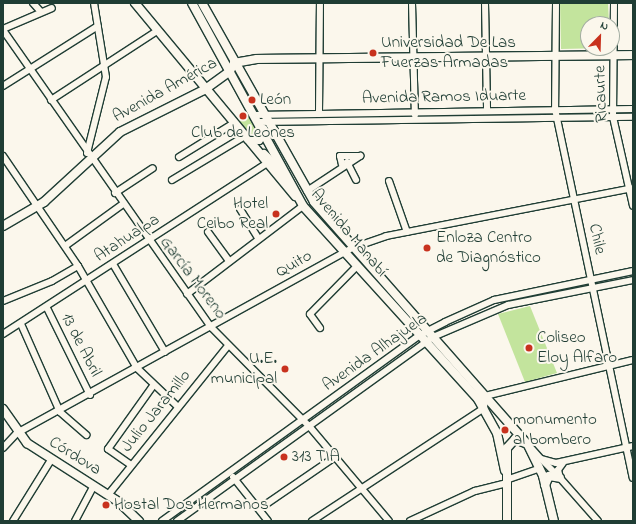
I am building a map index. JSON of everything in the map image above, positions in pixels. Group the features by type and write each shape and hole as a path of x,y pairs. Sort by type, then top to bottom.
{"main road":[{"path":"135,3 204,90 247,138 266,164 303,206"},
{"name":"Avenida Manabí","path":"192,3 232,67 267,118 314,202 426,336 481,398"},
{"name":"Avenida Manabí","path":"202,3 259,122 303,206 356,267 426,336"},
{"name":"Avenida América","path":"620,55 633,54"},
{"name":"Avenida América","path":"3,226 38,206 89,156 132,124 204,90 232,67 320,58 580,55"},
{"path":"247,138 259,140 259,122"},
{"path":"247,138 314,202"},
{"path":"481,398 484,408 497,433 505,470 507,521"},
{"path":"481,398 528,445 540,468 554,521"},
{"name":"Córdova","path":"3,409 19,433 51,460 108,495 139,521"},
{"path":"505,470 509,442 518,439 528,445"},
{"path":"545,485 549,476 560,478"}],"street":[{"path":"33,3 40,12"},
{"path":"89,156 104,95 106,65 94,3"},
{"path":"319,113 320,3"},
{"path":"412,3 416,120"},
{"path":"485,3 487,110"},
{"name":"Chile","path":"556,3 555,109 592,288 630,447 633,478"},
{"name":"Ricaurte","path":"614,3 614,16"},
{"path":"3,29 52,8"},
{"path":"3,86 98,26"},
{"name":"García Moreno","path":"3,29 148,241 211,327 228,346 303,420 389,521"},
{"path":"51,100 158,31"},
{"name":"Ricaurte","path":"614,56 613,117 631,189 633,206"},
{"name":"Avenida Ramos Iduarte","path":"259,122 267,118 319,113 633,109"},
{"name":"Avenida Ramos Iduarte","path":"267,118 416,120 633,117"},
{"path":"179,157 234,123"},
{"path":"172,180 247,138"},
{"path":"3,156 66,246 137,368 153,386 177,406"},
{"path":"307,191 344,163 356,180"},
{"name":"Atahualpa","path":"3,334 47,308 266,164"},
{"path":"115,193 153,168"},
{"path":"389,181 407,232"},
{"name":"Quito","path":"3,448 19,433 60,412 352,248 407,232 631,189"},
{"path":"66,246 123,204"},
{"path":"187,294 258,238 303,206"},
{"path":"240,209 258,238"},
{"path":"208,232 230,261"},
{"path":"113,264 165,352"},
{"path":"3,301 52,281 78,266"},
{"path":"320,328 310,314 356,267"},
{"name":"Avenida Alhajuela","path":"162,521 303,420 426,336 494,300 633,272"},
{"name":"Avenida Alhajuela","path":"177,521 308,426 426,336 495,309 633,280"},
{"name":"13 de Abril","path":"47,308 90,395"},
{"path":"21,324 60,412 86,435"},
{"name":"Julio Jaramillo","path":"108,495 177,406 228,346"},
{"path":"481,398 633,360"},
{"path":"131,465 108,449 153,386"},
{"path":"312,521 484,408"},
{"path":"528,445 598,521"},
{"path":"541,459 563,463 630,447"},
{"path":"259,509 335,457"},
{"path":"13,521 51,460"},
{"path":"560,478 558,470 563,463"},
{"path":"410,521 475,491 506,482 540,468"},
{"path":"230,472 268,521"},
{"path":"75,521 94,486"}],"green space":[{"path":"560,3 608,3 609,16 580,16 580,49 561,49"},
{"path":"249,112 261,135 252,138 237,120"},
{"name":"Coliseo Eloy Alfaro","path":"530,306 557,373 525,382 498,314"}],"place":[{"name":"Universidad De Las Fuerzas Armadas","path":"373,53"},
{"name":"León","path":"252,100"},
{"name":"Club de Leones","path":"243,116"},
{"name":"Hotel Ceibo Real","path":"276,214"},
{"name":"Enloza Centro de Diagnóstico","path":"427,248"},
{"name":"Coliseo Eloy Alfaro","path":"529,348"},
{"name":"U.E. municipal","path":"285,369"},
{"name":"monumento al bombero","path":"505,430"},
{"name":"313 TIA","path":"284,457"},
{"name":"Hostal Dos Hermanos","path":"106,505"}]}
